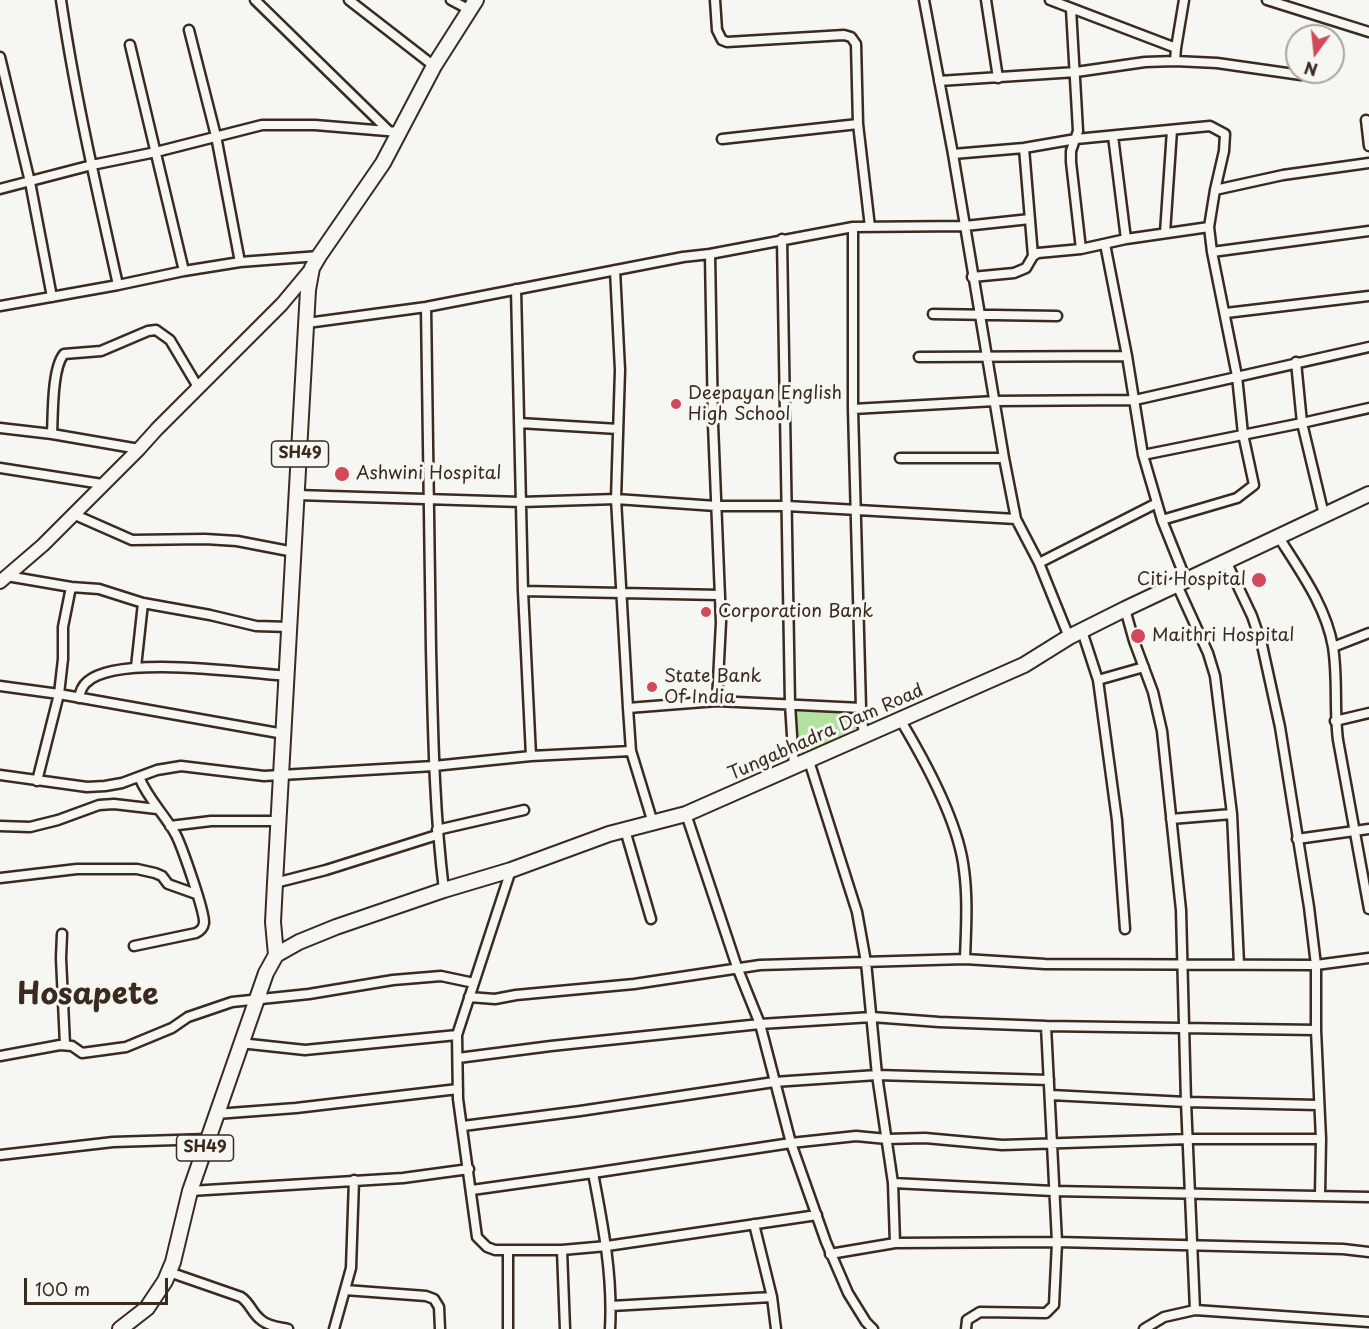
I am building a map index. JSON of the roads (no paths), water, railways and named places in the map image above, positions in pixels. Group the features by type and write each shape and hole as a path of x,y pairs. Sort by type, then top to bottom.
{"main road":[{"name":"SH49","path":"120,1329 147,1308 169,1272 176,1253 190,1191 256,999 276,955 273,922 308,290 315,262 383,163 394,131 473,5"},
{"name":"Tungabhadra Dam Road","path":"276,955 299,942 336,927 511,870 550,854 625,830 686,814 1024,665 1069,637 1125,609 1369,494"}],"street":[{"path":"62,0 72,70 118,285"},
{"path":"255,0 394,131"},
{"path":"349,0 434,66"},
{"path":"451,0 473,5"},
{"path":"715,0 717,30 722,40 727,42 844,35 851,37 856,44 858,124 870,227"},
{"path":"924,0 1016,519 1040,563 1069,637"},
{"path":"987,0 998,78"},
{"path":"1050,0 1176,48"},
{"path":"1175,61 1184,0"},
{"path":"1267,0 1369,32"},
{"path":"1071,9 1078,131 1071,151 1071,162 1081,249"},
{"path":"189,30 216,136 240,262"},
{"path":"130,45 184,271"},
{"path":"0,57 30,182 52,297"},
{"path":"939,81 1076,72 1146,62 1175,61 1217,63 1285,73"},
{"path":"1366,120 1369,146"},
{"path":"0,189 262,125 289,124 394,131"},
{"path":"722,139 858,124"},
{"path":"953,154 1210,126 1224,134 1224,151 1209,227 1212,252 1238,376 1243,434 1254,485 1237,498 1162,520"},
{"path":"1165,233 1172,130"},
{"path":"1113,136 1126,239"},
{"path":"1024,148 1033,256"},
{"path":"1215,190 1283,175 1369,164"},
{"path":"307,323 426,307 852,226 965,226 1030,219"},
{"path":"852,226 853,409 861,708 864,737"},
{"path":"972,277 1014,273 1026,268 1033,256 1040,252 1081,249 1126,239 1209,227"},
{"path":"1212,252 1369,231"},
{"path":"782,239 790,704 794,767"},
{"path":"1106,244 1143,455 1181,582 1215,676 1232,814 1239,964"},
{"path":"710,254 716,506 722,622 717,701"},
{"path":"0,306 240,262 315,262"},
{"path":"3,579 43,544 282,304 315,262"},
{"path":"615,270 620,370 616,499 628,708 631,751 653,823"},
{"path":"516,289 523,591 531,756"},
{"path":"1226,314 1369,296"},
{"path":"426,307 434,766 437,833 444,890"},
{"path":"933,314 1057,316"},
{"path":"52,434 57,372 64,354 101,351 148,331 156,330 170,340 198,387"},
{"path":"853,409 995,401 1135,400 1369,347"},
{"path":"919,357 1127,356"},
{"path":"1296,362 1302,423 1324,515"},
{"path":"1143,455 1369,408"},
{"path":"519,423 618,429"},
{"path":"0,428 52,434 139,449"},
{"path":"900,458 1004,458"},
{"path":"0,468 102,484"},
{"path":"297,495 521,502 616,499 716,506 788,506 1016,519"},
{"path":"1040,563 1157,503"},
{"path":"73,514 132,540 237,541 294,552"},
{"path":"1278,536 1317,599 1333,647 1335,721 1369,909"},
{"path":"1226,561 1252,616 1262,645 1280,727 1309,907 1316,965 1318,1106 1321,1139 1320,1195"},
{"path":"3,579 99,589 143,603 256,626 290,627"},
{"path":"37,781 59,694 63,659 63,627 71,587"},
{"path":"523,591 720,595"},
{"path":"136,667 143,603"},
{"path":"1125,609 1153,692 1162,731 1181,910 1195,1310"},
{"path":"1082,631 1098,680 1117,820 1125,929"},
{"path":"1333,647 1369,633"},
{"path":"79,698 88,680 136,667 181,667 287,676"},
{"path":"1098,680 1144,667"},
{"path":"0,686 59,694 284,734"},
{"path":"628,708 717,701 861,708"},
{"path":"1335,721 1369,713"},
{"path":"901,720 926,761 962,857 966,898 965,959"},
{"path":"0,775 87,787 105,786 157,770 181,766 264,776 434,766 531,756 631,751"},
{"path":"809,761 857,912 866,962 877,1075 893,1182 895,1243"},
{"path":"134,946 196,933 204,925 204,917 177,837 143,788 139,777"},
{"path":"0,826 30,827 58,820 99,805 114,804 157,809"},
{"path":"275,883 326,870 437,833 524,810"},
{"path":"686,814 737,967 760,1024 791,1143 830,1254 848,1293 873,1329"},
{"path":"1171,819 1232,814"},
{"path":"170,826 211,821 279,821"},
{"path":"1297,839 1369,829"},
{"path":"625,830 651,919"},
{"path":"0,878 77,869 137,869 155,873 162,876 168,884 196,894"},
{"path":"511,870 458,1035 458,1089 477,1237 487,1247 508,1251 562,1250 607,1246 817,1215"},
{"path":"63,934 61,958 65,1045"},
{"path":"469,997 495,999 634,984 737,967 965,959 1045,964 1316,965 1369,958"},
{"path":"0,1056 65,1045 82,1053 126,1047 172,1028 188,1017 232,1002 309,994 393,980 441,976 474,983"},
{"path":"458,1058 563,1044 760,1024 872,1017 1046,1026 1185,1026 1316,1030"},
{"path":"966,1329 969,1317 980,1312 1046,1313 1052,1309 1055,1299 1057,1242 1046,1026"},
{"path":"240,1043 305,1050 458,1035"},
{"path":"463,1126 774,1082 877,1075 1049,1080"},
{"path":"216,1114 296,1108 458,1089"},
{"path":"1051,1095 1318,1106"},
{"path":"472,1190 791,1143 856,1136 926,1138 1002,1145 1188,1139 1321,1139"},
{"path":"0,1155 104,1143 208,1139"},
{"path":"190,1191 403,1178 469,1169"},
{"path":"593,1173 607,1246 611,1306 610,1329"},
{"path":"334,1329 352,1261 354,1180"},
{"path":"893,1182 1053,1191 1369,1197"},
{"path":"754,1224 772,1297 776,1329"},
{"path":"830,1254 895,1243 1057,1242 1343,1249 1369,1252"},
{"path":"562,1250 565,1329"},
{"path":"508,1251 508,1329"},
{"path":"169,1272 240,1297 249,1303 258,1319 273,1326 288,1329"},
{"path":"345,1290 426,1296 434,1299 439,1307 440,1329"},
{"path":"611,1306 772,1297"},
{"path":"1144,1329 1164,1317 1195,1310 1369,1322"}],"place":[{"name":"Deepayan English High School","path":"676,404"},
{"name":"Ashwini Hospital","path":"342,474"},
{"name":"Citi Hospital","path":"1259,580"},
{"name":"Corporation Bank","path":"706,612"},
{"name":"Maithri Hospital","path":"1138,636"},
{"name":"State Bank Of India","path":"652,687"}],"district":[{"name":"Hosapete","path":"88,996"}]}
